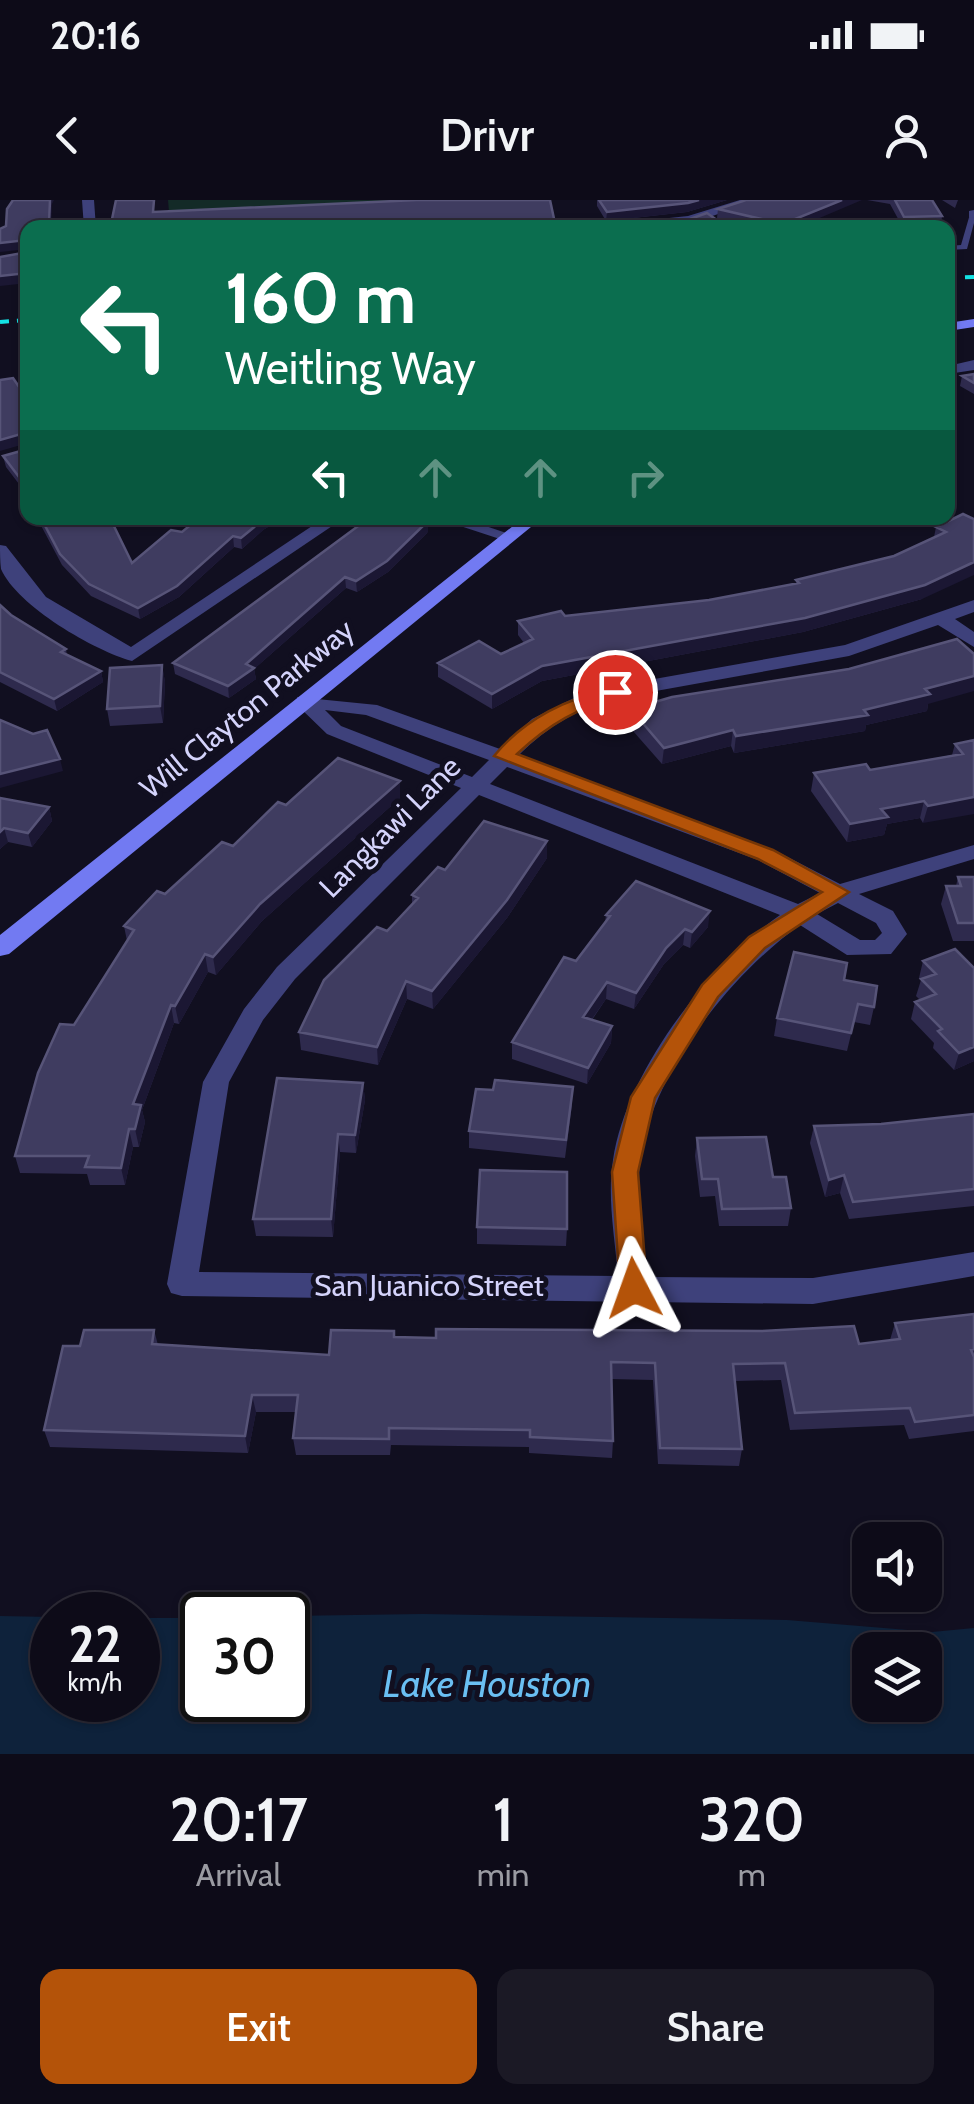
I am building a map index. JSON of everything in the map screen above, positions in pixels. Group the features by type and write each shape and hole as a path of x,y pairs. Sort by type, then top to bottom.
{"street":[{"path":"689,220 753,200"},
{"path":"0,550 18,582 52,613 132,654 324,525"},
{"path":"469,525 509,537"},
{"name":"Will Clayton Parkway","path":"0,948 524,525"},
{"name":"Langkawi Lane","path":"182,1284 216,1082 252,1015 286,973 539,722 583,700 805,660 944,620 974,606"},
{"path":"944,620 974,641"},
{"path":"304,701 370,709 766,855 884,917 895,934 891,942 870,950 856,949 798,913 334,730 304,701"},
{"path":"634,1288 625,1172 643,1097 710,991 757,942 798,913 878,874 974,852"},
{"name":"San Juanico Street","path":"182,1284 813,1290 974,1264"}],"lane":[{"path":"955,248 964,247 974,214"}],"green space":[{"path":"168,200 532,200 112,220 169,212"}],"water":[{"name":"Lake Houston","path":"0,1616 30,1617 30,1722 160,1722 160,1618 180,1618 180,1722 310,1722 310,1616 787,1620 932,1632 974,1628 974,1754 0,1754"}],"building":[{"path":"13,200 50,200 49,220 20,220 20,241 0,243 7,209"},
{"path":"116,200 154,200 153,212 417,200 550,200 554,220 112,220"},
{"path":"599,200 699,200 607,212"},
{"path":"746,200 842,200 793,220 766,220 718,209"},
{"path":"895,200 932,200 942,216 904,217"},
{"path":"707,213 717,220 652,220 690,219"},
{"path":"20,253 20,274 0,276 0,257"},
{"path":"13,378 20,388 20,434 0,440 0,380"},
{"path":"20,451 20,479 19,477 3,456"},
{"path":"963,514 974,519 974,562 925,585 805,618 542,666 492,694 438,663 479,641 501,654 533,639 518,621 561,611 565,616 709,600 799,583 796,580 894,556 946,532 936,527 955,525 955,518"},
{"path":"45,525 113,525 132,563 171,530 182,532 190,525 257,525 241,538 233,536 177,586 138,608 89,584 60,554"},
{"path":"360,525 424,525 387,561 356,581 345,577 246,664 254,668 228,686 173,663"},
{"path":"0,605 66,649 61,652 101,671 54,699 0,672"},
{"path":"957,639 974,654 974,676 925,689 930,694 864,710 868,715 736,736 733,730 664,748 635,714 642,713 641,706 672,697 849,669"},
{"path":"162,665 160,706 107,709 110,668"},
{"path":"0,720 33,734 47,730 60,759 0,774"},
{"path":"974,740 974,797 928,806 924,801 881,809 888,817 850,824 814,773 866,764 870,770 963,754 955,744"},
{"path":"338,758 400,781 260,904 213,957 205,954 175,1006 171,1005 133,1104 141,1105 135,1129 129,1129 121,1168 85,1167 89,1156 15,1156 38,1073 60,1024 74,1025 134,930 124,926 157,891 165,894 222,842 233,846 278,802 286,805"},
{"path":"0,798 49,807 28,833 4,828 0,832"},
{"path":"484,821 547,841 507,900 432,991 406,981 377,1047 299,1032 324,980 377,927 387,931 418,898 412,895 438,867 445,870"},
{"path":"958,877 974,877 974,923 958,923 946,886 961,886"},
{"path":"636,881 710,911 692,932 685,929 666,948 636,993 607,982 583,1017 612,1026 588,1068 512,1042 564,957 576,961 610,916 606,915"},
{"path":"955,949 974,968 974,1047 959,1053 915,1002 936,994 921,979 936,974 923,961"},
{"path":"794,952 847,963 844,980 877,986 874,1007 858,1004 851,1033 777,1018"},
{"path":"277,1078 363,1083 355,1135 338,1134 331,1219 253,1219"},
{"path":"495,1080 573,1087 566,1140 469,1131 476,1089 493,1090"},
{"path":"974,1114 974,1189 853,1202 844,1175 829,1180 814,1126 881,1124"},
{"path":"766,1137 773,1177 786,1177 791,1208 722,1209 718,1179 702,1179 697,1138"},
{"path":"480,1170 567,1172 567,1229 477,1227"},
{"path":"974,1314 974,1415 915,1422 910,1408 795,1413 785,1363 733,1364 742,1449 660,1448 655,1363 611,1362 613,1441 530,1437 530,1430 389,1428 389,1439 293,1438 298,1395 252,1395 245,1436 44,1430 63,1346 80,1346 84,1330 154,1330 152,1344 329,1355 331,1330 394,1331 394,1337 436,1338 436,1329 762,1331 854,1326 859,1344 900,1339 895,1323"}],"railway":[{"path":"955,278 974,277"},
{"path":"0,322 20,321"}],"route":[{"path":"615,692 583,700 539,722 504,756 766,855 838,892 798,913 757,942 710,991 643,1097 625,1172 634,1288"}]}
